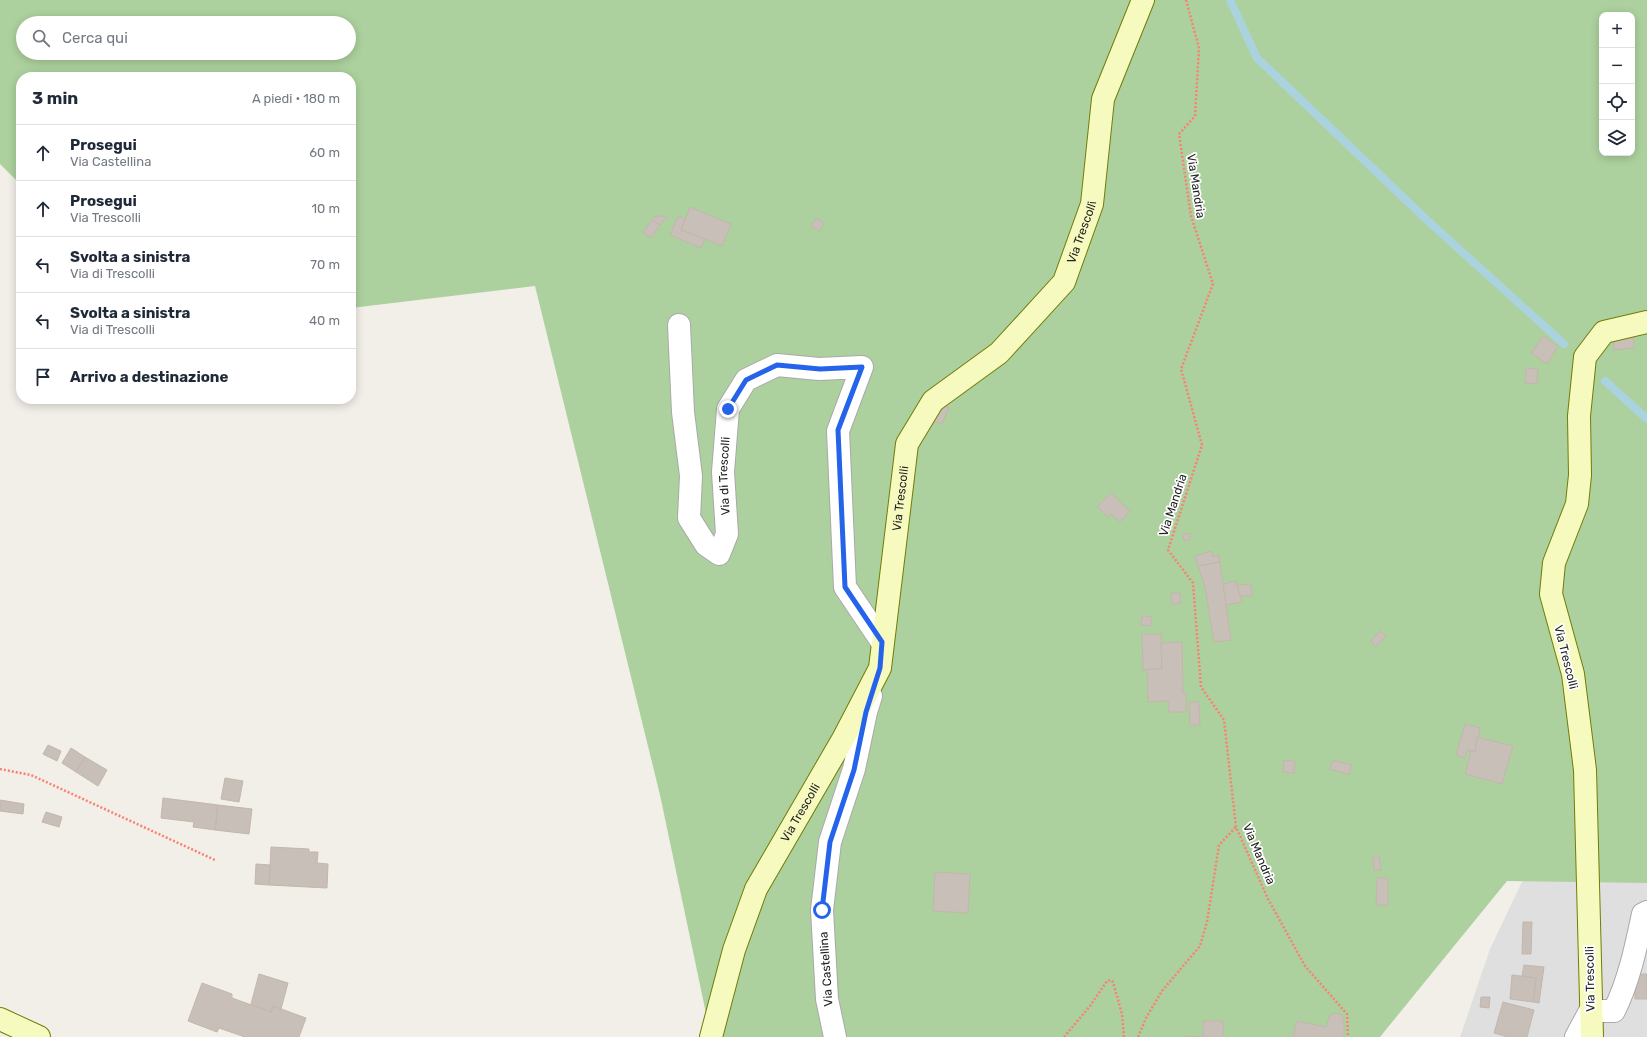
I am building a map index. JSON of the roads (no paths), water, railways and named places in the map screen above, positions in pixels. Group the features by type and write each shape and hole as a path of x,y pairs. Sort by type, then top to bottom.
{"street":[{"name":"Via Trescolli","path":"711,1037 734,950 756,889 843,739 880,668 906,444 933,400 999,353 1064,282 1092,204 1103,99 1142,0"},
{"name":"Via Trescolli","path":"1592,1037 1590,1011 1586,770 1573,674 1551,594 1554,563 1576,504 1580,475 1579,416 1585,357 1604,332 1647,322"},
{"name":"Via di Trescolli","path":"679,326 683,412 691,476 689,518 706,545 719,554 727,534 723,472 728,409 746,380 777,365 820,369 862,367 838,430 845,587 882,642"},
{"name":"Via Castellina","path":"835,1037 827,999 822,910 830,842 854,770 866,712 880,668"},
{"path":"1576,1037 1590,1011 1614,1011 1619,1000 1635,949 1644,914 1647,912"},
{"path":"0,1019 39,1037"}],"waterway":[{"path":"1230,0 1257,58 1428,221 1564,344"},
{"path":"1605,381 1647,419"}]}
